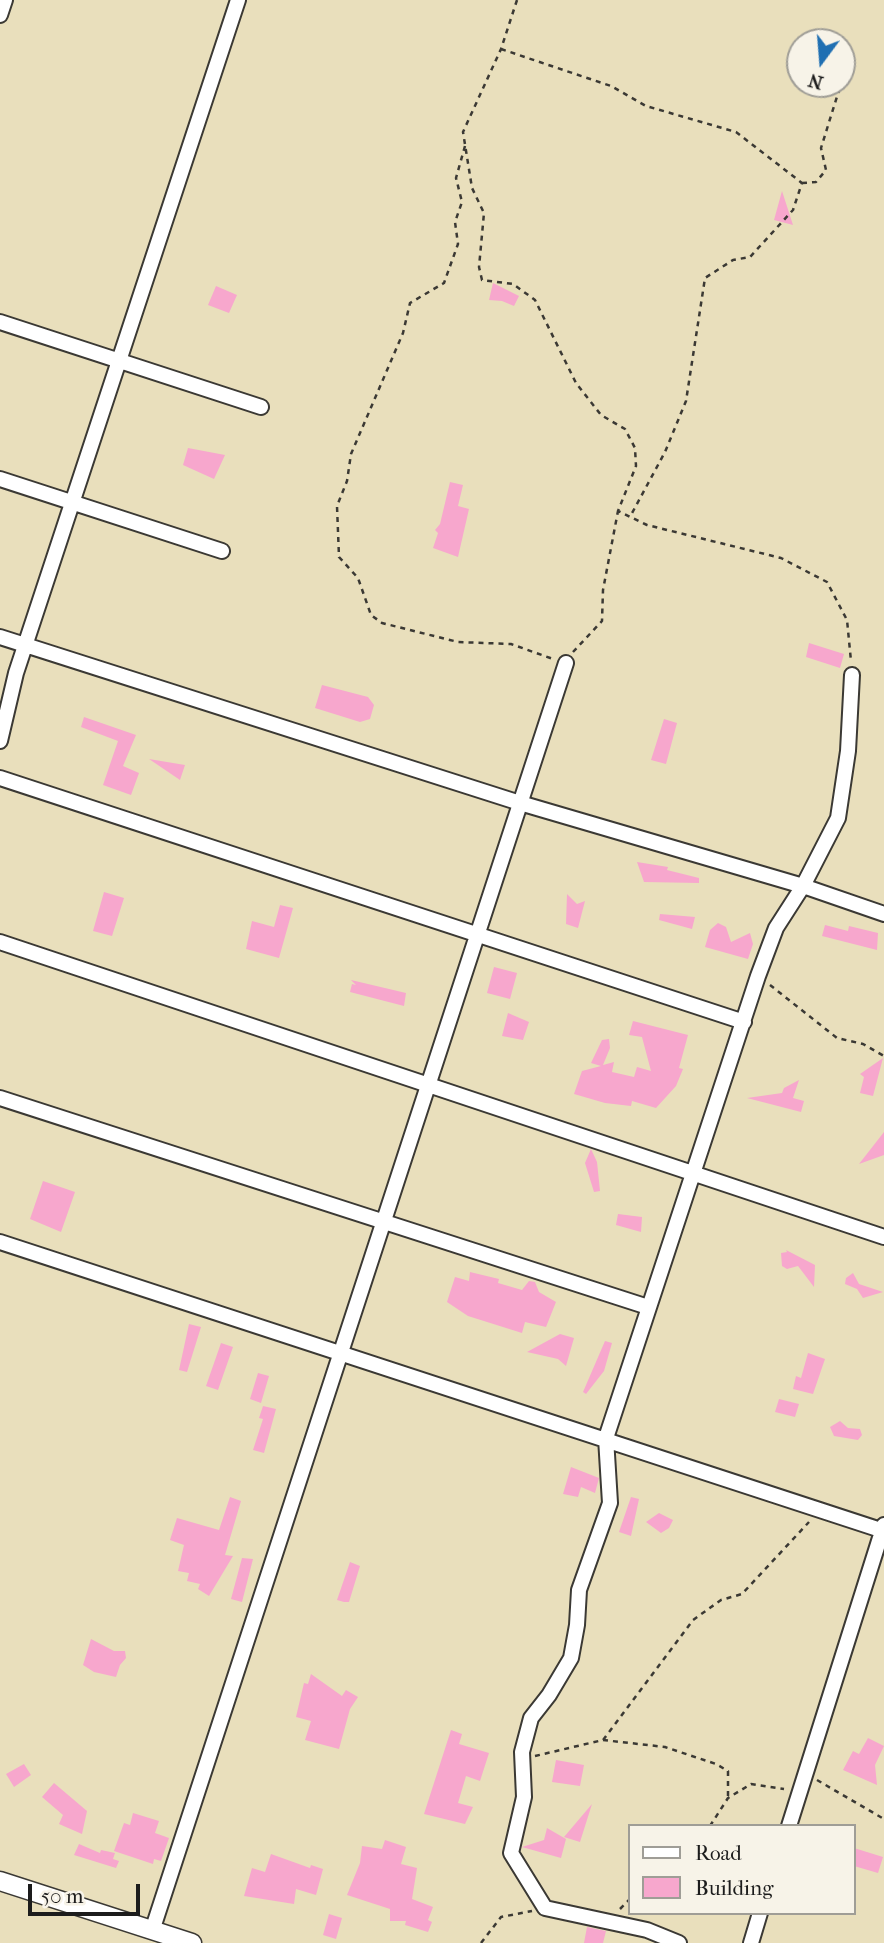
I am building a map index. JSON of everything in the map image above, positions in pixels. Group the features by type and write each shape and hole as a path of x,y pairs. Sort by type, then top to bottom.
{"street":[{"path":"0,15 5,0"},
{"path":"0,741 25,645 238,0"},
{"path":"0,322 261,407"},
{"path":"0,480 222,551"},
{"path":"0,637 520,803 803,886 884,914"},
{"path":"152,1931 566,663"},
{"path":"679,1943 647,1930 545,1908 511,1853 524,1797 520,1765 531,1718 549,1695 571,1658 577,1625 579,1590 610,1503 606,1438 758,976 776,928 803,886 838,818 848,751 852,675"},
{"path":"0,778 744,1023"},
{"path":"0,942 884,1237"},
{"path":"0,1098 648,1307"},
{"path":"0,1242 606,1438 834,1516 883,1528 790,1824"},
{"path":"0,1881 192,1943"},
{"path":"751,1943 759,1915"}],"path":[{"path":"466,145 456,178 462,202 455,222 458,244 444,283 410,303 403,333 351,454 347,481 337,506 339,557 358,578 371,615 382,623 458,642 510,643 566,663 576,647 602,621 603,590 618,511 636,466 635,448 625,429 601,415 576,383 535,300 513,284 482,280 480,267 484,213 472,188 466,145 463,132 501,50 517,0"},
{"path":"501,50 611,86 646,106 736,132 802,183 816,182 825,170 821,148 837,98"},
{"path":"631,515 665,452 686,401 705,278 733,260 750,257 793,210 802,183"},
{"path":"618,511 647,525 780,558 827,582 848,620 852,675"},
{"path":"758,976 838,1038 863,1044 884,1056"},
{"path":"603,1740 693,1620 721,1600 742,1594 813,1518 834,1516"},
{"path":"520,1765 533,1757 603,1740 665,1747 716,1764 728,1771 728,1798"},
{"path":"481,1943 501,1917 545,1908"}],"building":[{"path":"782,191 793,225 774,220"},
{"path":"493,283 519,296 514,306 489,300"},
{"path":"216,286 237,295 229,313 208,305"},
{"path":"188,448 225,455 214,479 183,465"},
{"path":"450,482 463,485 458,506 469,509 458,557 433,548 438,533 435,530 440,524"},
{"path":"809,643 844,654 840,668 806,657"},
{"path":"322,685 368,697 374,705 370,719 360,722 315,708"},
{"path":"84,717 136,735 123,766 139,773 131,795 103,785 118,741 81,727"},
{"path":"664,719 677,723 666,764 651,760"},
{"path":"149,759 185,765 180,780"},
{"path":"637,862 668,867 667,870 699,878 699,883 644,882"},
{"path":"104,892 124,898 112,936 93,931"},
{"path":"567,894 577,904 585,901 578,928 566,924"},
{"path":"280,905 293,908 279,958 246,949 252,921 274,927"},
{"path":"660,914 695,917 692,929 659,920"},
{"path":"718,923 726,927 731,942 750,933 753,944 748,959 705,947 710,930"},
{"path":"825,925 848,931 849,926 878,933 877,950 822,936"},
{"path":"494,967 517,973 510,999 487,993"},
{"path":"351,980 406,993 404,1006 350,992 352,984 356,985"},
{"path":"508,1013 529,1022 523,1040 502,1036"},
{"path":"633,1021 688,1035 679,1068 683,1069 676,1086 656,1108 632,1101 631,1106 605,1103 574,1094 582,1071 601,1066 591,1063 602,1040 609,1039 610,1048 603,1065 614,1062 612,1072 634,1077 637,1067 651,1071 642,1037 629,1035"},
{"path":"883,1058 873,1096 860,1093 864,1077 860,1074"},
{"path":"799,1080 793,1098 804,1101 801,1112 747,1098 782,1093 784,1088"},
{"path":"884,1132 884,1155 859,1164"},
{"path":"591,1149 597,1162 600,1191 594,1192 585,1163"},
{"path":"43,1181 75,1192 61,1232 30,1219"},
{"path":"618,1214 642,1217 641,1232 616,1225"},
{"path":"786,1250 815,1265 814,1287 798,1266 787,1269 782,1266 781,1253 787,1252"},
{"path":"470,1272 499,1279 498,1283 522,1290 529,1281 535,1282 539,1292 556,1302 546,1327 525,1322 522,1333 468,1316 447,1302 455,1277 469,1281"},
{"path":"853,1273 859,1284 883,1292 863,1298 857,1289 845,1284 846,1278"},
{"path":"189,1324 201,1327 187,1372 179,1370"},
{"path":"560,1334 574,1338 566,1366 558,1359 527,1352"},
{"path":"605,1341 612,1343 604,1371 586,1394 583,1392"},
{"path":"221,1343 233,1347 218,1390 206,1386"},
{"path":"808,1353 825,1359 813,1394 793,1389 796,1376 801,1378"},
{"path":"258,1373 269,1376 261,1403 250,1399"},
{"path":"779,1399 799,1404 795,1417 775,1412"},
{"path":"263,1406 276,1409 264,1453 253,1450 263,1419 259,1418"},
{"path":"840,1421 848,1428 860,1429 862,1435 858,1440 834,1436 830,1427"},
{"path":"571,1467 599,1478 595,1493 581,1487 578,1497 563,1494"},
{"path":"230,1497 241,1501 225,1555 233,1556 209,1596 198,1589 200,1584 187,1581 189,1573 178,1571 184,1545 170,1540 177,1518 219,1530"},
{"path":"631,1497 639,1499 631,1536 619,1532"},
{"path":"659,1513 673,1520 669,1528 661,1533 646,1522"},
{"path":"242,1558 253,1559 242,1602 231,1599"},
{"path":"350,1562 360,1566 349,1602 344,1602 337,1600"},
{"path":"91,1639 114,1651 125,1651 126,1658 116,1677 94,1672 83,1665"},
{"path":"311,1674 342,1696 346,1690 358,1697 350,1709 339,1749 305,1740 311,1721 296,1717 304,1683 308,1684"},
{"path":"451,1730 462,1734 459,1744 489,1753 480,1781 466,1776 458,1803 473,1807 465,1824 424,1814"},
{"path":"868,1738 884,1746 875,1765 877,1785 843,1770 853,1751 859,1754"},
{"path":"556,1760 584,1765 580,1786 552,1782"},
{"path":"24,1764 31,1775 14,1787 6,1774"},
{"path":"54,1783 87,1811 82,1834 59,1824 63,1815 42,1797"},
{"path":"592,1804 580,1842 564,1837"},
{"path":"133,1813 159,1821 155,1833 169,1838 161,1861 154,1859 153,1864 114,1851 124,1823 130,1825"},
{"path":"547,1828 566,1839 561,1858 522,1847 544,1840"},
{"path":"385,1840 406,1847 401,1864 417,1868 412,1899 433,1907 428,1920 432,1922 428,1932 405,1925 406,1921 390,1921 390,1909 347,1895 360,1863 362,1846 382,1849"},
{"path":"79,1844 100,1853 101,1850 115,1853 113,1859 119,1861 116,1868 74,1855"},
{"path":"856,1849 883,1857 878,1873 856,1867"},
{"path":"271,1854 310,1868 311,1865 323,1869 316,1895 296,1889 294,1904 244,1896 252,1868 265,1872"},
{"path":"329,1914 342,1918 336,1939 323,1935"},
{"path":"587,1927 606,1931 603,1943 584,1943"}]}
